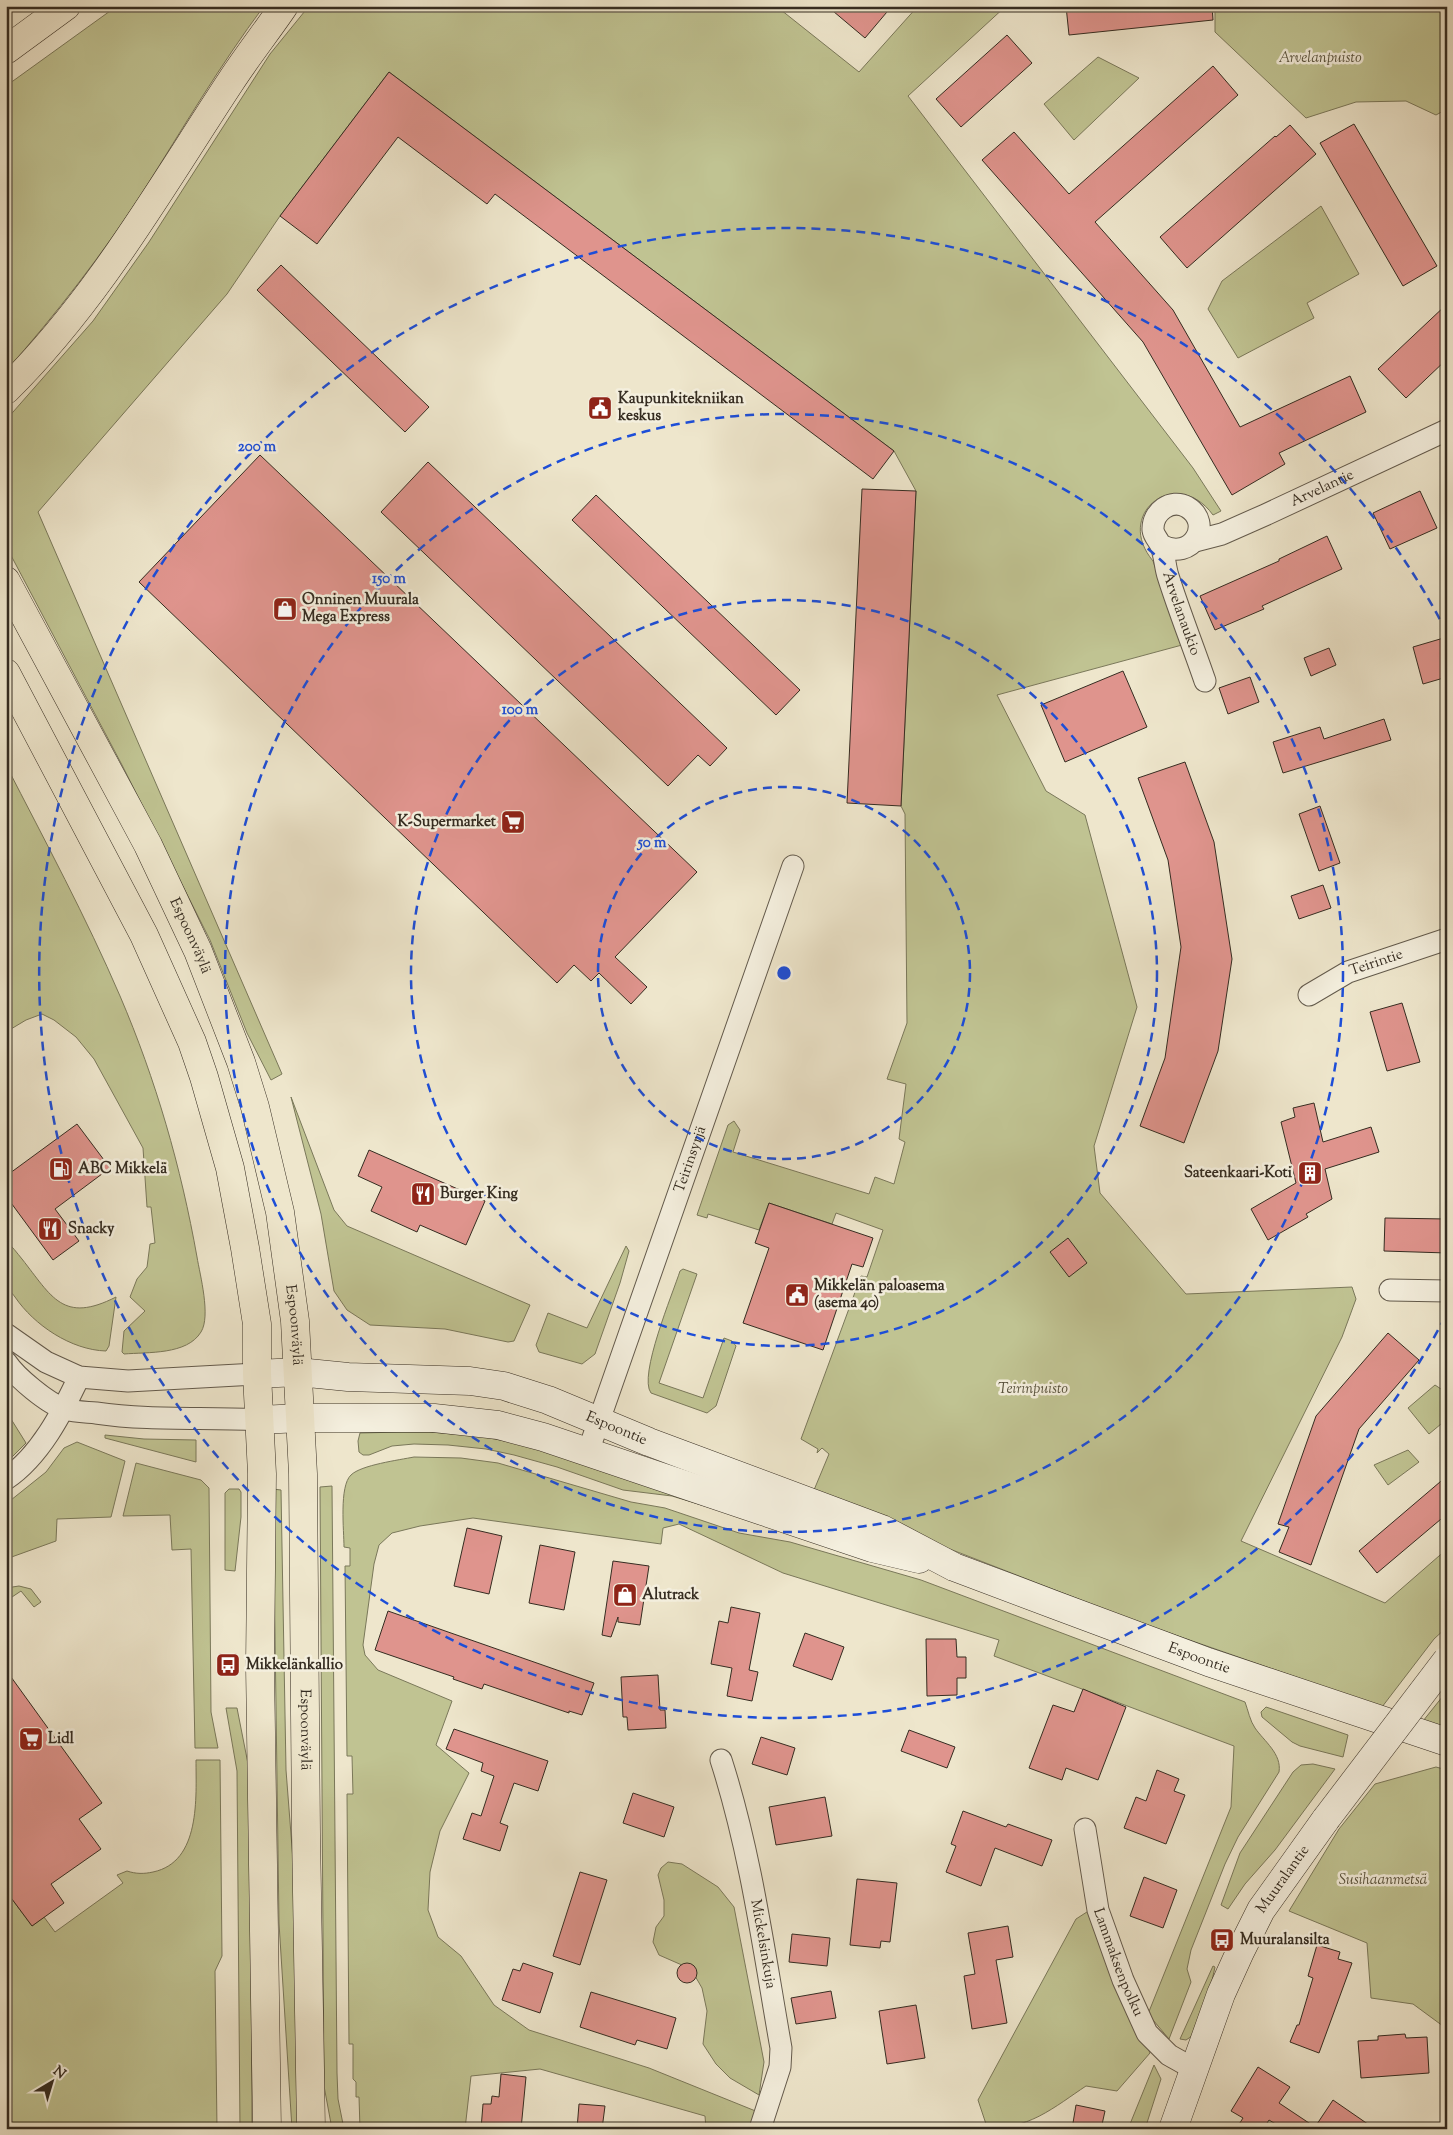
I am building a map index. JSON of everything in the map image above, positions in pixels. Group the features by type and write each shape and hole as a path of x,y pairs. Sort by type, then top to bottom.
{"main road":[{"path":"6,50 66,6"},
{"path":"6,390 70,320 111,266 233,79 284,6"},
{"name":"Espoonväylä","path":"6,581 148,845 198,951 241,1062 255,1107 280,1212 295,1321 303,1474 311,2129"},
{"path":"6,673 144,935 192,1042 230,1168 245,1248 257,1324 257,1374 262,1474 260,1676 267,2129"},
{"name":"Espoontie","path":"257,1374 298,1372 348,1377 470,1381 504,1386 548,1400 649,1442 882,1529 954,1567 1208,1662 1447,1742"},
{"name":"Espoontie","path":"260,1420 300,1418 434,1418 498,1425 588,1452 872,1548 954,1567"},
{"name":"Muuralantie","path":"1173,2129 1222,1994 1261,1910 1326,1819 1447,1660"}],"street":[{"name":"Arvelantie","path":"1195,541 1222,534 1447,430"},
{"name":"Arvelanaukio","path":"1161,545 1169,550 1183,550 1195,541 1198,534 1197,519 1187,508 1172,505 1159,511 1153,525 1153,532 1161,545 1168,575 1205,681"},
{"name":"Teirinsyrjä","path":"588,1452 792,866"},
{"name":"Teirintie","path":"1309,995 1348,972 1447,939"},
{"path":"1390,1290 1447,1291"},
{"path":"6,1334 46,1362 79,1377 128,1381 257,1374"},
{"path":"6,1362 13,1373 30,1388 64,1409 131,1418 202,1417 260,1420"},
{"path":"6,1479 46,1439 64,1409 79,1377"},
{"name":"Mickelsinkuja","path":"721,1760 734,1799 752,1884 781,2048 780,2067 760,2129"},
{"name":"Lammaksenpolku","path":"1085,1829 1098,1910 1127,1989 1147,2033 1169,2055 1194,2069"}],"green space":[{"path":"117,6 264,6 217,74 144,190 96,260 61,306 6,371 6,86"},
{"name":"Teirinpuisto","path":"309,6 776,6 859,72 918,6 1006,6 908,96 1193,468 1221,511 1213,515 1198,501 1183,494 1168,495 1154,501 1145,512 1140,527 1143,543 1153,561 1182,645 997,695 1046,791 1085,815 1137,1007 1094,1146 1100,1193 1186,1294 1352,1287 1356,1299 1342,1337 1241,1541 1385,1603 1447,1549 1447,1627 1434,1639 1382,1707 1132,1620 919,1537 814,1490 829,1454 822,1448 817,1453 818,1449 801,1439 861,1276 867,1277 883,1230 836,1213 832,1224 769,1203 759,1230 708,1214 707,1218 697,1215 728,1125 734,1121 740,1130 733,1152 869,1194 875,1177 894,1184 905,1142 899,1139 906,1084 887,1079 907,1023 905,814 901,806 916,491 894,451 389,72 280,216 227,294 38,512 282,1074 271,1080 247,1033 210,940 122,765 6,546 6,420 93,321 149,242 270,54"},
{"name":"Arvelanpuisto","path":"1215,6 1447,6 1447,109 1436,115 1406,101 1356,102 1306,118 1215,32"},
{"path":"1098,57 1139,78 1074,140 1044,104"},
{"path":"1321,206 1359,274 1307,303 1314,318 1238,358 1208,309 1222,281"},
{"path":"6,765 65,879 120,996 145,1060 166,1124 191,1223 205,1306 204,1325 201,1332 195,1339 177,1349 144,1353 124,1354 122,1352 124,1331 145,1311 130,1297 137,1279 147,1267 150,1244 155,1243 151,1207 147,1207 143,1148 94,1059 76,1037 54,1020 42,1014 26,1020 6,1032"},
{"path":"291,1097 334,1210 347,1226 530,1305 514,1341 508,1342 445,1329 370,1325 347,1310 334,1291 321,1214"},
{"path":"6,1241 42,1285 60,1302 71,1307 83,1308 98,1305 116,1297 109,1346 106,1351 93,1350 67,1341 54,1334 32,1317 8,1289 6,1284"},
{"path":"626,1246 629,1251 620,1283 595,1354 582,1364 539,1352 536,1345 548,1313 587,1328"},
{"path":"683,1269 697,1274 659,1383 703,1398 724,1338 732,1341 736,1346 716,1406 707,1413 651,1393 648,1384 649,1370 658,1334 680,1271"},
{"path":"1435,1385 1447,1393 1447,1419 1429,1434 1408,1408"},
{"path":"6,1411 26,1443 6,1463"},
{"path":"401,1432 479,1436 526,1445 754,1521 672,1496 623,1490 557,1467 486,1449 414,1444 392,1446 369,1455 363,1455 359,1452 358,1441 360,1433"},
{"path":"105,1435 144,1439 196,1440 196,1462 105,1438"},
{"path":"77,1442 125,1461 111,1517 57,1519 56,1541 6,1559 6,1504 46,1472 64,1448"},
{"path":"1408,1450 1419,1462 1388,1485 1374,1465"},
{"path":"414,1457 461,1458 498,1463 631,1502 665,1508 739,1533 790,1542 921,1580 1245,1702 1253,1725 1272,1748 1278,1759 1279,1772 1238,1837 1225,1864 1191,1950 1187,1969 1191,1982 1169,2039 1148,2014 1231,1807 1234,1746 994,1656 999,1640 783,1573 679,1524 663,1528 661,1544 473,1518 420,1526 392,1533 379,1545 374,1564 363,1645 365,1655 378,1670 452,1701 436,1745 469,1773 440,1831 430,1872 428,1910 438,1937 461,1956 494,2005 529,2030 649,2068 758,2112 753,2129 706,2129 705,2116 540,2069 471,2076 465,2129 360,2129 359,2097 356,2097 356,2082 353,2079 353,2044 349,2044 347,1794 353,1794 352,1756 347,1756 345,1566 350,1566 350,1548 344,1547 344,1498 347,1481 356,1471 381,1463"},
{"path":"136,1463 201,1480 209,1488 211,1712 218,1748 195,1748 191,1549 172,1550 170,1515 123,1516"},
{"path":"332,1486 337,2073 338,2099 344,2129 332,2129 324,2086 320,1487"},
{"path":"229,1489 239,1489 241,1492 241,1517 235,1571 225,1570 225,1493"},
{"path":"273,1489 281,1490 286,1770 297,1912 300,2129 292,2129 279,1923"},
{"path":"19,1586 31,1589 41,1602 34,1607 21,1591 6,1601 6,1588"},
{"path":"1447,1691 1447,1729 1423,1721"},
{"path":"1266,1707 1348,1735 1343,1757 1300,1746 1292,1742 1262,1717 1261,1712"},
{"path":"226,1708 237,1708 250,1774 252,2129 240,2129 237,1771"},
{"path":"196,1760 220,1760 222,1956 215,1971 217,2129 6,2129 6,1891 32,1926 44,1917 55,1932 123,1883 117,1875 127,1871 150,1873 169,1866 180,1855 188,1842 195,1809"},
{"path":"1313,1764 1335,1769 1275,1850 1245,1884 1228,1909 1221,1905 1240,1853 1293,1772 1301,1765"},
{"name":"Susihaanmetsä","path":"1436,1767 1447,1770 1447,2029 1413,2004 1371,1998 1367,1943 1289,1911 1339,1829 1375,1784"},
{"path":"668,1862 682,1864 718,1887 734,1907 764,2062 759,2095 730,2078 716,2064 703,2044 707,2011 702,1988 691,1969 659,1955 653,1942 656,1927 664,1916 664,1900 658,1875 661,1868"},
{"path":"1090,1910 1150,2053 1117,2091 1086,2086 1051,2109 1026,2122 1000,2126 986,2124 978,2100 1076,1919"},
{"path":"1213,1966 1215,1967 1209,1994 1192,2036 1186,2040 1180,2039"},
{"path":"1154,2065 1161,2079 1145,2129 1128,2129"}],"building":[{"path":"827,6 892,6 865,38"},
{"path":"1066,6 1212,6 1213,20 1069,35"},
{"path":"1007,35 1032,63 961,127 936,99"},
{"path":"1213,66 1238,95 1095,222 1173,310 1240,427 1350,376 1366,412 1279,453 1285,464 1232,495 1143,342 982,160 1014,132 1069,194"},
{"path":"389,72 894,451 873,479 495,194 487,204 398,137 317,244 280,216"},
{"path":"1354,124 1437,266 1403,286 1320,143"},
{"path":"1290,125 1316,154 1187,268 1160,237"},
{"path":"281,265 429,407 405,432 257,290"},
{"path":"1447,304 1447,359 1406,398 1378,369"},
{"path":"260,455 697,872 615,957 647,987 631,1004 599,973 591,981 574,965 557,983 139,582"},
{"path":"428,462 727,748 710,766 698,755 668,786 381,512"},
{"path":"862,489 916,491 901,806 847,803"},
{"path":"1420,491 1437,528 1390,549 1373,513"},
{"path":"596,495 800,690 776,715 572,520"},
{"path":"1327,536 1342,569 1262,606 1264,609 1215,630 1200,596 1279,561 1279,559"},
{"path":"1447,637 1447,677 1423,684 1413,647"},
{"path":"1329,648 1336,665 1311,676 1304,658"},
{"path":"1123,671 1147,727 1065,762 1041,705"},
{"path":"1250,677 1259,702 1228,714 1219,688"},
{"path":"1384,719 1391,740 1283,773 1273,742 1320,727 1324,739"},
{"path":"1185,762 1214,842 1232,959 1218,1051 1184,1143 1140,1126 1165,1058 1181,947 1168,860 1138,778"},
{"path":"1320,806 1340,863 1319,871 1299,814"},
{"path":"1323,885 1331,908 1299,919 1291,896"},
{"path":"1402,1003 1420,1062 1387,1071 1370,1012"},
{"name":"Sateenkaari-Koti","path":"1314,1103 1323,1142 1371,1127 1379,1152 1325,1169 1332,1199 1306,1214 1308,1217 1268,1240 1251,1209 1296,1183 1281,1122 1295,1117 1293,1108"},
{"path":"77,1124 110,1168 55,1209 79,1241 53,1260 6,1196 6,1176"},
{"name":"Burger King","path":"369,1150 485,1201 466,1245 420,1225 417,1232 371,1211 382,1187 358,1176"},
{"name":"Mikkelän paloasema (asema 40)","path":"769,1203 873,1238 863,1267 852,1264 823,1350 743,1323 769,1248 755,1243"},
{"path":"1385,1218 1447,1219 1447,1253 1384,1251"},
{"path":"1068,1238 1087,1263 1069,1277 1050,1252"},
{"path":"1388,1333 1419,1360 1359,1429 1311,1565 1279,1552 1289,1527 1278,1524 1316,1416"},
{"path":"1447,1476 1447,1514 1377,1573 1359,1551"},
{"path":"467,1528 502,1536 489,1594 454,1586"},
{"path":"540,1545 575,1552 564,1610 529,1603"},
{"path":"613,1561 649,1566 640,1625 618,1622 618,1617 611,1637 602,1635"},
{"path":"731,1607 760,1613 749,1670 758,1672 752,1701 727,1696 732,1668 711,1664 719,1621 728,1623"},
{"path":"388,1611 594,1683 582,1715 569,1711 569,1713 484,1684 482,1689 453,1679 454,1677 375,1650"},
{"path":"805,1633 844,1647 832,1680 793,1666"},
{"path":"926,1639 956,1639 957,1657 966,1657 966,1678 957,1678 957,1695 927,1696"},
{"name":"Lidl","path":"6,1670 102,1803 79,1819 101,1849 51,1884 64,1903 32,1926 6,1891"},
{"path":"658,1675 660,1710 665,1710 666,1728 628,1730 627,1717 623,1717 621,1677"},
{"path":"1083,1689 1126,1707 1098,1780 1066,1768 1062,1780 1029,1768 1053,1705 1074,1712"},
{"path":"454,1729 548,1761 538,1791 514,1783 500,1823 508,1826 500,1851 463,1839 472,1813 481,1816 494,1776 481,1771 483,1763 446,1749"},
{"path":"909,1730 955,1747 947,1768 901,1751"},
{"path":"761,1737 795,1748 787,1775 752,1764"},
{"path":"1157,1770 1179,1779 1174,1791 1185,1795 1166,1844 1124,1828 1136,1797 1146,1801"},
{"path":"633,1793 674,1807 664,1837 623,1823"},
{"path":"825,1797 832,1836 776,1845 769,1807"},
{"path":"963,1811 1006,1827 1008,1824 1052,1840 1042,1866 995,1848 981,1886 946,1872 956,1846 951,1844"},
{"path":"580,1872 607,1880 580,1965 553,1956"},
{"path":"1144,1877 1177,1890 1163,1928 1130,1916"},
{"path":"857,1879 897,1883 890,1942 881,1941 880,1948 850,1945"},
{"path":"1008,1926 1013,1957 996,1960 1007,2023 972,2029 964,1976 975,1974 968,1933"},
{"path":"792,1934 830,1938 827,1966 789,1962"},
{"path":"1317,1945 1340,1952 1338,1959 1352,1963 1319,2053 1290,2042 1297,2025 1299,2025 1313,1978 1308,1976"},
{"path":"523,1963 553,1973 540,2013 502,2000 513,1969 520,1971"},
{"path":"687,1963 694,1966 697,1973 694,1980 687,1983 680,1980 677,1973 680,1966"},
{"path":"831,1991 836,2018 796,2024 791,1998"},
{"path":"591,1992 676,2018 667,2049 637,2040 635,2045 580,2027"},
{"path":"916,2005 925,2058 887,2064 879,2011"},
{"path":"1405,2034 1406,2038 1427,2037 1429,2073 1361,2078 1358,2041 1378,2040 1378,2036"},
{"path":"1258,2067 1290,2087 1279,2103 1315,2127 1333,2100 1375,2129 1284,2129 1269,2120 1263,2129 1236,2129 1243,2118 1231,2111"},
{"path":"501,2074 526,2077 521,2129 481,2129 483,2104 491,2104 492,2096 499,2097"},
{"path":"579,2104 605,2106 602,2129 577,2129"},
{"path":"1076,2105 1105,2111 1101,2129 1072,2129"}],"place":[{"name":"Kaupunkitekniikan keskus","path":"600,408"},
{"name":"Onninen Muurala Mega Express","path":"285,609"},
{"name":"K-Supermarket","path":"513,822"},
{"name":"ABC Mikkelä","path":"61,1169"},
{"name":"Sateenkaari-Koti","path":"1310,1173"},
{"name":"Burger King","path":"423,1194"},
{"name":"Snacky","path":"50,1229"},
{"name":"Mikkelän paloasema (asema 40)","path":"797,1295"},
{"name":"Alutrack","path":"625,1595"},
{"name":"Mikkelänkallio","path":"228,1665"},
{"name":"Lidl","path":"31,1739"},
{"name":"Muuralansilta","path":"1222,1940"}]}
